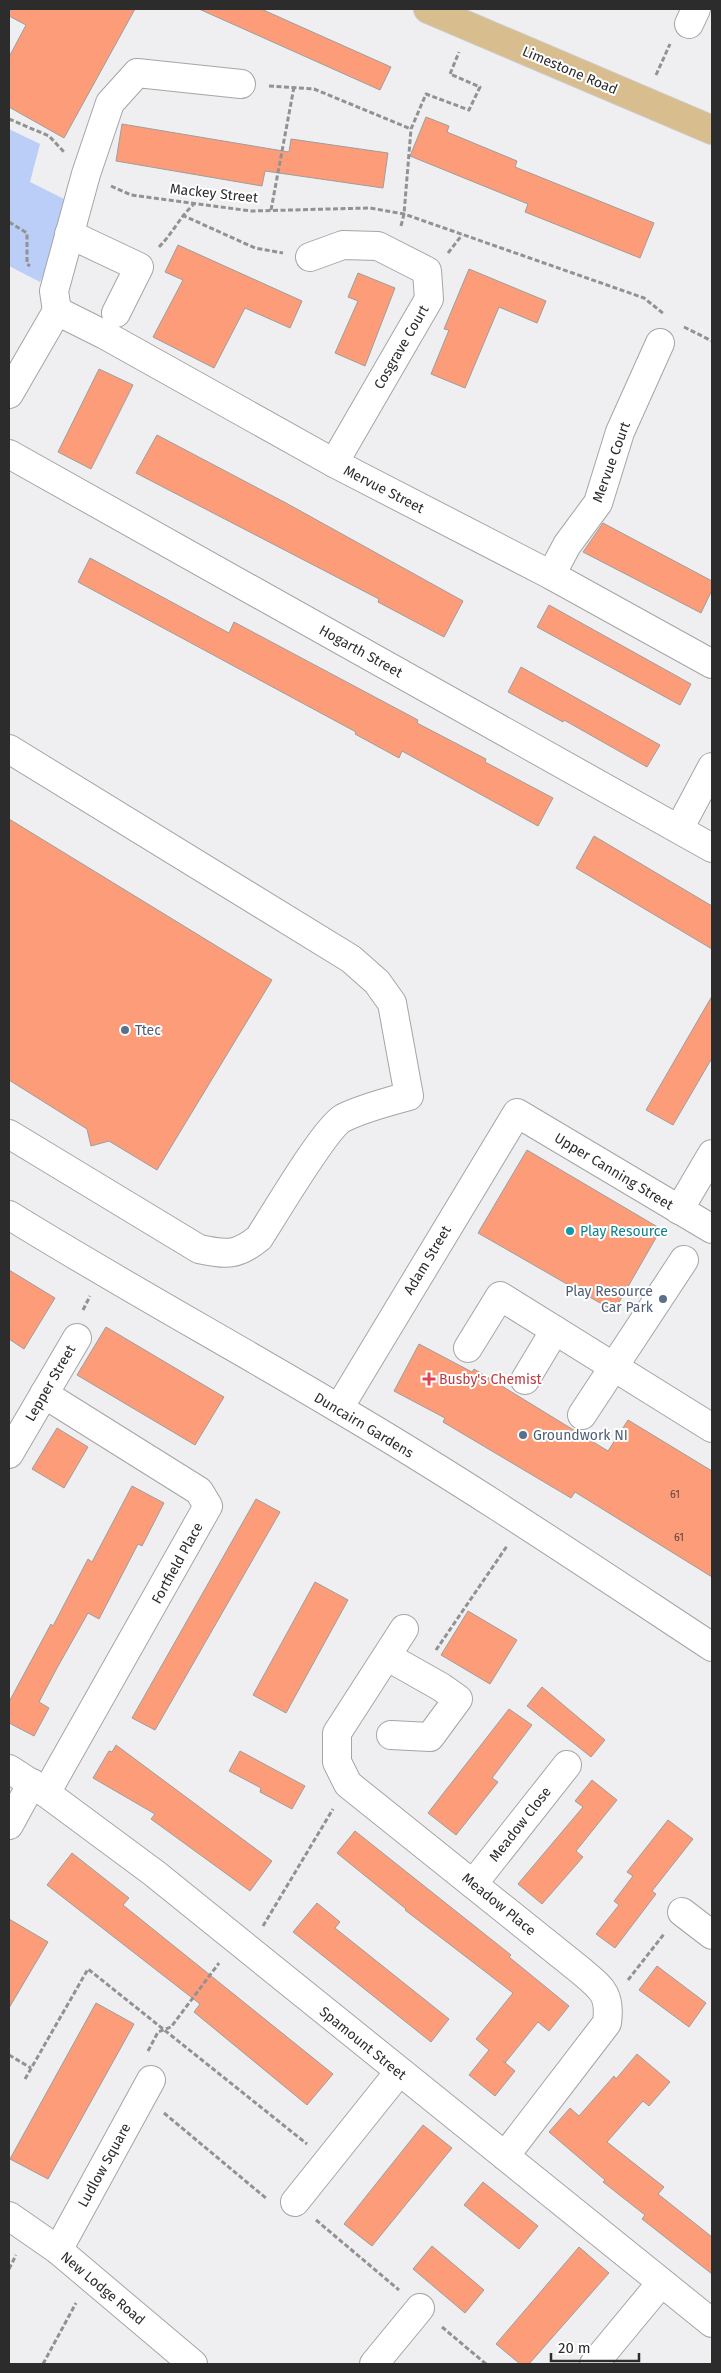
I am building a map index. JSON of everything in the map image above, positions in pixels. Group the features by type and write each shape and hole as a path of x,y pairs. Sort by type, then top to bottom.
{"main road":[{"name":"Limestone Road","path":"428,9 712,130"}],"street":[{"path":"9,394 57,311 54,291 86,174 110,103 137,73 241,84"},
{"path":"69,234 140,267 116,312"},
{"name":"Cosgrave Court","path":"310,257 343,245 378,246 427,271 429,299 334,463"},
{"name":"Mervue Street","path":"57,311 105,335 334,463 551,575 712,664"},
{"name":"Mervue Court","path":"551,575 568,545 598,503 620,432 660,343"},
{"name":"Hogarth Street","path":"9,454 712,848"},
{"path":"9,749 358,965 377,982 392,1002 409,1096 382,1103 342,1119 328,1134 259,1238 244,1250 222,1254 199,1249 9,1134"},
{"path":"679,829 712,767"},
{"name":"Upper Canning Street","path":"517,1113 712,1229"},
{"name":"Adam Street","path":"339,1408 517,1113"},
{"path":"679,1210 712,1154"},
{"name":"Duncairn Gardens","path":"9,1215 103,1273 339,1408 523,1523 712,1647"},
{"path":"582,1415 684,1260"},
{"path":"468,1348 500,1296 712,1428"},
{"path":"525,1380 555,1330"},
{"name":"Lepper Street","path":"12,1443 77,1338"},
{"name":"Fortfield Place","path":"39,1788 208,1506 199,1491 44,1394"},
{"name":"Meadow Place","path":"404,1629 388,1657 337,1733 337,1762 348,1784 604,1990 607,1999"},
{"path":"388,1657 418,1676 441,1687 458,1699 430,1737 391,1735"},
{"name":"Meadow Close","path":"474,1884 567,1765"},
{"name":"Spamount Street","path":"9,1769 39,1788 154,1873 712,2323"},
{"path":"9,1825 39,1788"},
{"path":"682,1912 712,1935"},
{"path":"505,2156 607,2022 610,2006 607,1999"},
{"path":"294,2202 399,2072"},
{"name":"Ludlow Square","path":"58,2250 151,2080"},
{"name":"New Lodge Road","path":"9,2216 58,2250 193,2364"},
{"path":"594,2364 661,2283"},
{"path":"374,2364 420,2308"}],"path":[{"path":"645,102 673,35 693,17"},
{"path":"404,214 410,129 426,94 469,110 480,86 450,74 470,27"},
{"path":"241,84 314,89 410,129"},
{"path":"271,210 294,87"},
{"path":"9,119 49,136 86,174"},
{"name":"Mackey Street","path":"86,174 131,195 251,211 370,208 404,214 644,298 667,316"},
{"path":"140,267 171,235 182,215 194,203"},
{"path":"182,215 255,248 310,257"},
{"path":"9,222 27,233 27,264 57,282"},
{"path":"682,326 712,341"},
{"path":"77,1338 84,1307 103,1273"},
{"path":"388,1657 437,1650 523,1523"},
{"path":"151,2080 144,2058 158,2032 171,2027 242,1945 294,1878 348,1784"},
{"path":"607,1999 622,1988 682,1912"},
{"path":"9,2055 31,2068"},
{"path":"43,2364 90,2277"},
{"path":"420,2308 486,2364"}],"shaded area":[{"path":"9,129 40,144 30,182 68,201 55,252 40,282 9,266"}],"building":[{"path":"9,9 135,9 64,138 9,107 9,57 26,25 9,16"},
{"path":"199,9 261,9 391,67 380,90"},
{"path":"426,117 449,126 447,132 517,161 515,167 654,223 640,258 525,212 528,204 410,156"},
{"path":"122,124 289,152 291,139 388,153 383,188 265,171 262,186 116,161"},
{"path":"178,245 302,301 290,328 245,308 214,368 153,337 183,280 165,272"},
{"path":"469,269 546,301 537,323 499,307 465,388 431,374 449,330 444,329"},
{"path":"358,273 395,288 365,366 335,353 358,301 348,297"},
{"path":"99,369 133,385 91,469 58,452"},
{"path":"157,435 286,503 463,601 444,637 378,602 379,599 136,473"},
{"path":"603,523 712,581 712,590 701,613 583,552"},
{"path":"90,558 229,633 234,622 418,720 417,723 486,759 485,762 553,798 538,826 402,751 399,758 355,734 356,732 78,582"},
{"path":"549,605 691,684 680,705 537,627"},
{"path":"521,667 660,745 647,767 564,720 563,722 508,692"},
{"name":"Ttec","path":"9,819 272,980 157,1170 109,1141 91,1146 87,1129 9,1080"},
{"path":"594,836 712,906 712,949 576,868"},
{"path":"712,996 712,1058 673,1125 646,1110"},
{"name":"Play Resource","path":"527,1150 661,1229 614,1311 478,1233"},
{"path":"9,1270 55,1298 24,1349 9,1339"},
{"path":"106,1327 224,1397 195,1445 77,1375"},
{"path":"419,1344 472,1372 474,1369 608,1451 628,1420 712,1471 712,1577 575,1492 571,1498 443,1422 445,1418 394,1391"},
{"path":"57,1428 88,1447 64,1488 32,1469"},
{"path":"132,1486 164,1503 142,1546 138,1544 99,1619 88,1613 57,1668 39,1702 49,1708 34,1736 9,1723 9,1702 51,1624 53,1626 88,1559 92,1562"},
{"path":"256,1499 280,1512 155,1730 132,1718"},
{"path":"315,1582 348,1600 286,1713 253,1695"},
{"path":"468,1611 517,1640 490,1684 441,1655"},
{"path":"542,1687 605,1740 591,1757 527,1706"},
{"path":"509,1709 532,1725 492,1778 498,1782 456,1835 428,1813"},
{"path":"116,1745 272,1861 250,1891 151,1819 155,1814 93,1778 109,1751 112,1752"},
{"path":"240,1751 305,1786 292,1809 260,1792 261,1788 229,1771"},
{"path":"592,1780 617,1800 576,1851 583,1857 542,1904 518,1884 583,1807 575,1801"},
{"path":"668,1820 693,1839 652,1891 656,1894 615,1948 596,1934 619,1905 614,1901 633,1876 627,1872"},
{"path":"355,1831 511,1955 509,1957 569,2006 549,2031 538,2022 505,2063 515,2071 495,2096 469,2075 489,2050 476,2039 513,1993 405,1910 337,1853"},
{"path":"72,1853 129,1898 123,1905 333,2074 307,2105 194,2012 200,2004 47,1885"},
{"path":"317,1903 340,1922 335,1928 449,2019 431,2042 293,1932"},
{"path":"9,1919 48,1942 9,2008"},
{"path":"657,1966 706,2003 689,2027 639,1990"},
{"path":"96,2003 134,2024 48,2179 10,2159"},
{"path":"637,2054 670,2082 649,2106 643,2101 607,2142 664,2187 658,2194 712,2237 712,2274 642,2219 645,2215 603,2182 605,2180 549,2132 570,2108 579,2116 614,2076 616,2079"},
{"path":"423,2125 452,2148 372,2246 344,2224"},
{"path":"483,2182 538,2226 519,2249 464,2205"},
{"path":"432,2246 484,2290 465,2313 413,2269"},
{"path":"579,2247 609,2273 529,2364 520,2364 496,2344"}],"place":[{"name":"Ttec","path":"125,1030"},
{"name":"Play Resource","path":"570,1231"},
{"name":"Play Resource Car Park","path":"663,1299"},
{"name":"Busby's Chemist","path":"429,1379"},
{"name":"Groundwork NI","path":"523,1435"}]}
